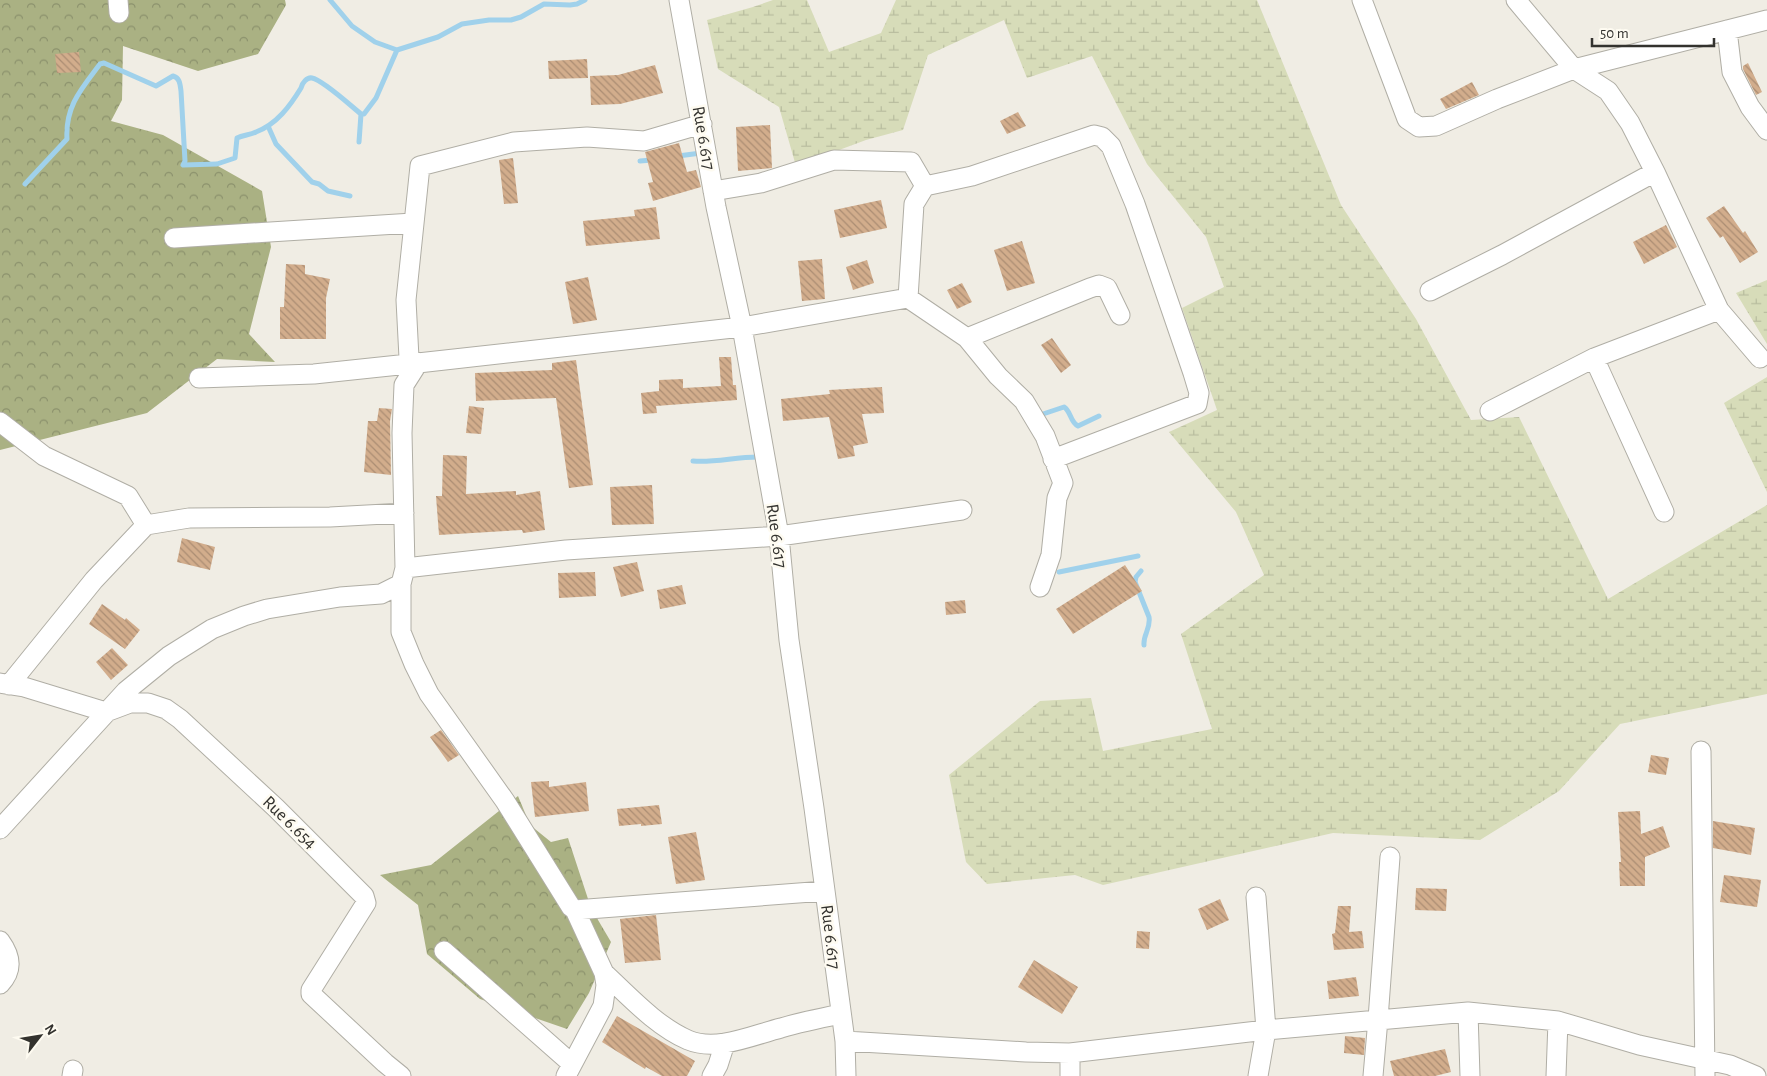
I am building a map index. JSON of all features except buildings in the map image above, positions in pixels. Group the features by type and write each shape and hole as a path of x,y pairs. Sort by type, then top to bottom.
{"street":[{"name":"Rue 6.617","path":"679,0 714,191 742,327 779,536 790,640 841,1014 846,1076"},
{"path":"1362,0 1407,119 1418,127 1436,126 1497,98 1574,69 1767,20"},
{"path":"1516,0 1574,69 1608,91 1630,122 1719,310 1760,358"},
{"path":"1727,30 1732,72 1750,107 1767,130"},
{"path":"418,362 409,358 406,300 420,166 514,142 587,137 644,141 702,124"},
{"path":"908,298 914,204 925,186 972,176 1094,135 1102,137 1111,146 1135,204 1193,373 1198,393 1197,404 1053,459"},
{"path":"714,191 761,183 834,160 912,162 925,186"},
{"path":"1430,291 1502,255 1655,172"},
{"path":"174,238 413,223"},
{"path":"967,338 1099,286 1107,288 1120,315"},
{"path":"199,378 314,374 742,327 908,298 967,338 998,376 1024,401 1045,436 1063,482 1057,498 1051,555 1040,587"},
{"path":"1490,411 1594,358 1719,310"},
{"path":"1594,358 1664,512"},
{"path":"418,362 404,385 402,433 404,513 401,632 414,664 426,686 505,801 571,907 575,910 604,973 606,986 604,1006 569,1070 444,951"},
{"path":"0,422 44,456 128,496 146,525"},
{"path":"0,829 126,691 168,656 212,629 244,616 267,609 340,597 381,594 403,576 566,550 779,536 962,510"},
{"path":"5,684 94,580 146,525 189,518 330,517 404,513"},
{"path":"5,684 24,687 106,712"},
{"name":"Rue 6.654","path":"106,712 130,703 148,703 166,709 180,719 276,808 364,896 366,903 310,990 311,994 401,1076"},
{"path":"1701,751 1705,1068"},
{"path":"1373,1076 1390,857"},
{"path":"575,910 825,891"},
{"path":"1256,897 1266,1030 1258,1076"},
{"path":"0,941 7,951 9,963 7,974 0,984"},
{"path":"604,973 653,1018 674,1033 690,1041 709,1044 725,1043 841,1014"},
{"path":"844,1041 1016,1052 1070,1053 1266,1030 1468,1012 1558,1021 1639,1045 1705,1068 1730,1065 1756,1076"},
{"path":"1468,1012 1470,1076"},
{"path":"1556,1076 1558,1021"},
{"path":"712,1076 722,1056 725,1043"},
{"path":"1070,1053 1070,1076"}],"green space":[{"path":"0,0 285,0 286,5 258,54 198,71 123,46 122,100 111,121 163,135 262,191 271,247 249,334 275,362 217,359 147,413 0,450"},
{"path":"773,0 807,0 829,52 881,33 896,0 1257,0 1341,205 1416,319 1471,420 1519,417 1608,599 1767,505 1767,694 1620,724 1559,791 1480,840 1333,833 1103,885 1075,875 987,884 966,862 949,775 1040,701 1091,698 1103,751 1212,729 1181,634 1264,575 1236,512 1169,432 1217,410 1182,308 1224,287 1206,237 1147,164 1092,56 1027,78 1004,20 928,55 903,130 866,140 796,166 779,107 718,69 707,20"},
{"path":"1767,280 1767,344 1736,293"},
{"path":"1767,377 1767,492 1724,403"},
{"path":"518,796 530,825 551,842 568,838 591,908 611,942 589,993 567,1029 480,999 427,954 418,905 380,875 431,865"}],"waterway":[{"path":"330,0 352,26 375,42 397,50 438,37 462,24 489,20 511,20 521,17 544,4 570,5 585,0"},
{"path":"361,114 364,114 376,98 397,50"},
{"path":"25,184 67,139 69,117 76,98 100,64 104,63 156,86 173,76 178,80 181,91 185,161 183,165 217,164 235,158 237,138 264,129 277,119 308,78 323,83 361,114"},
{"path":"359,142 361,114"},
{"path":"268,126 276,144 312,182 319,184 328,191 350,196"},
{"path":"678,156 701,153"},
{"path":"640,161 652,160"},
{"path":"1037,416 1064,407 1073,422 1078,426 1099,416"},
{"path":"693,461 762,457"},
{"path":"1059,572 1138,556"},
{"path":"1141,571 1136,577 1135,582 1149,617 1144,645"}]}
